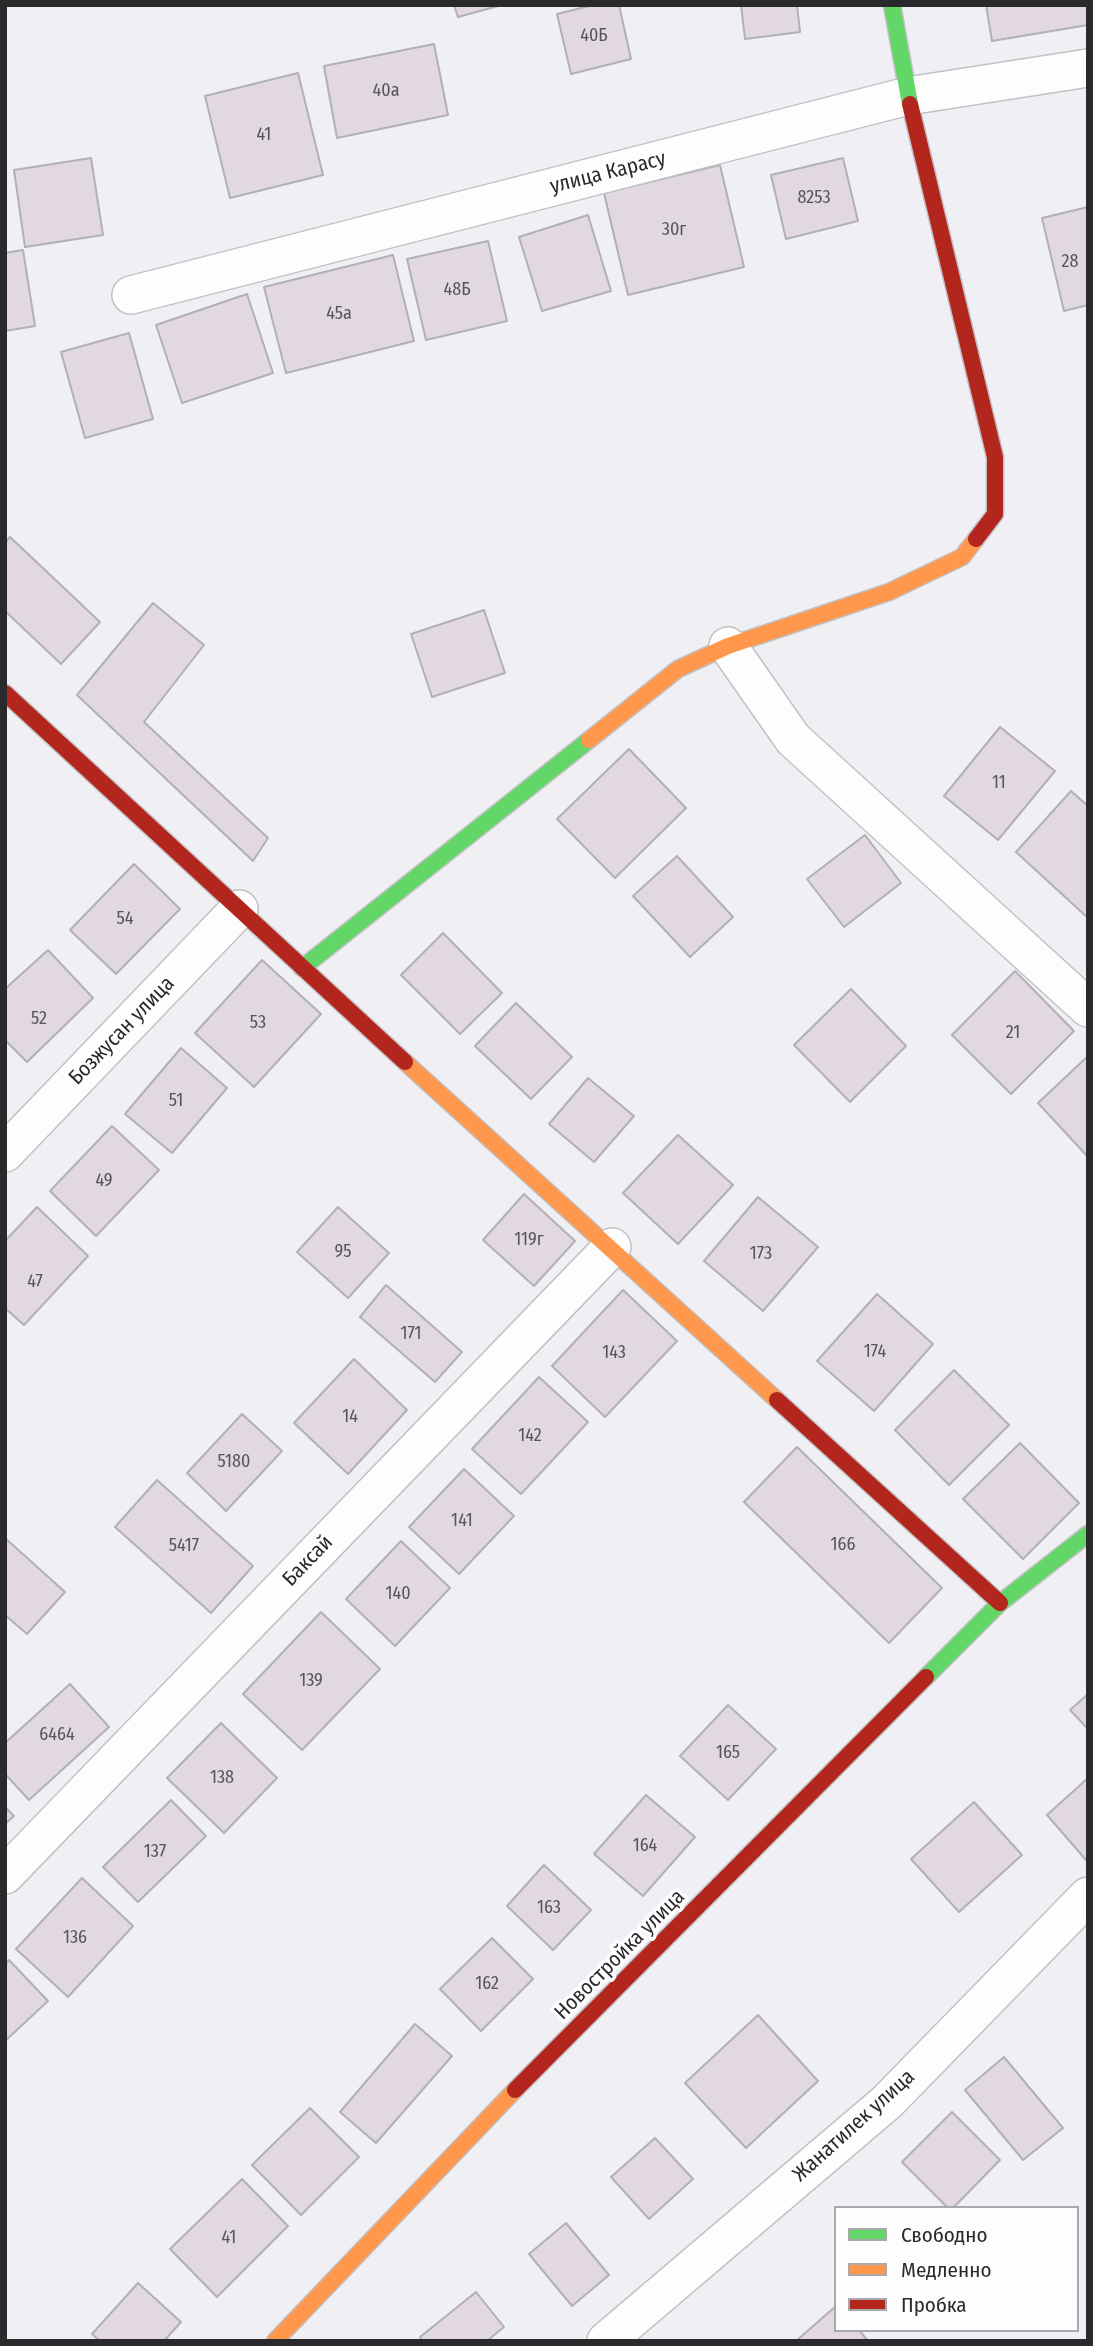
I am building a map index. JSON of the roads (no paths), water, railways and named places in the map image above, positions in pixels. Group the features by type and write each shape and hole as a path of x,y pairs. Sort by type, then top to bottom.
{"street":[{"path":"302,968 678,669 728,646 889,592 961,557 995,514 995,457 908,96 892,5"},
{"name":"улица Карасу","path":"131,295 908,96 1088,68"},
{"path":"728,646 793,738 1088,1008"},
{"path":"5,693 302,968 612,1247 1000,1603"},
{"name":"Бозжусан улица","path":"5,1153 239,909"},
{"name":"Баксай","path":"5,1875 612,1247"},
{"name":"Новостройка улица","path":"275,2341 455,2151 1000,1603 1088,1534"},
{"name":"Жанатилек улица","path":"606,2341 887,2102 1088,1896"}]}
